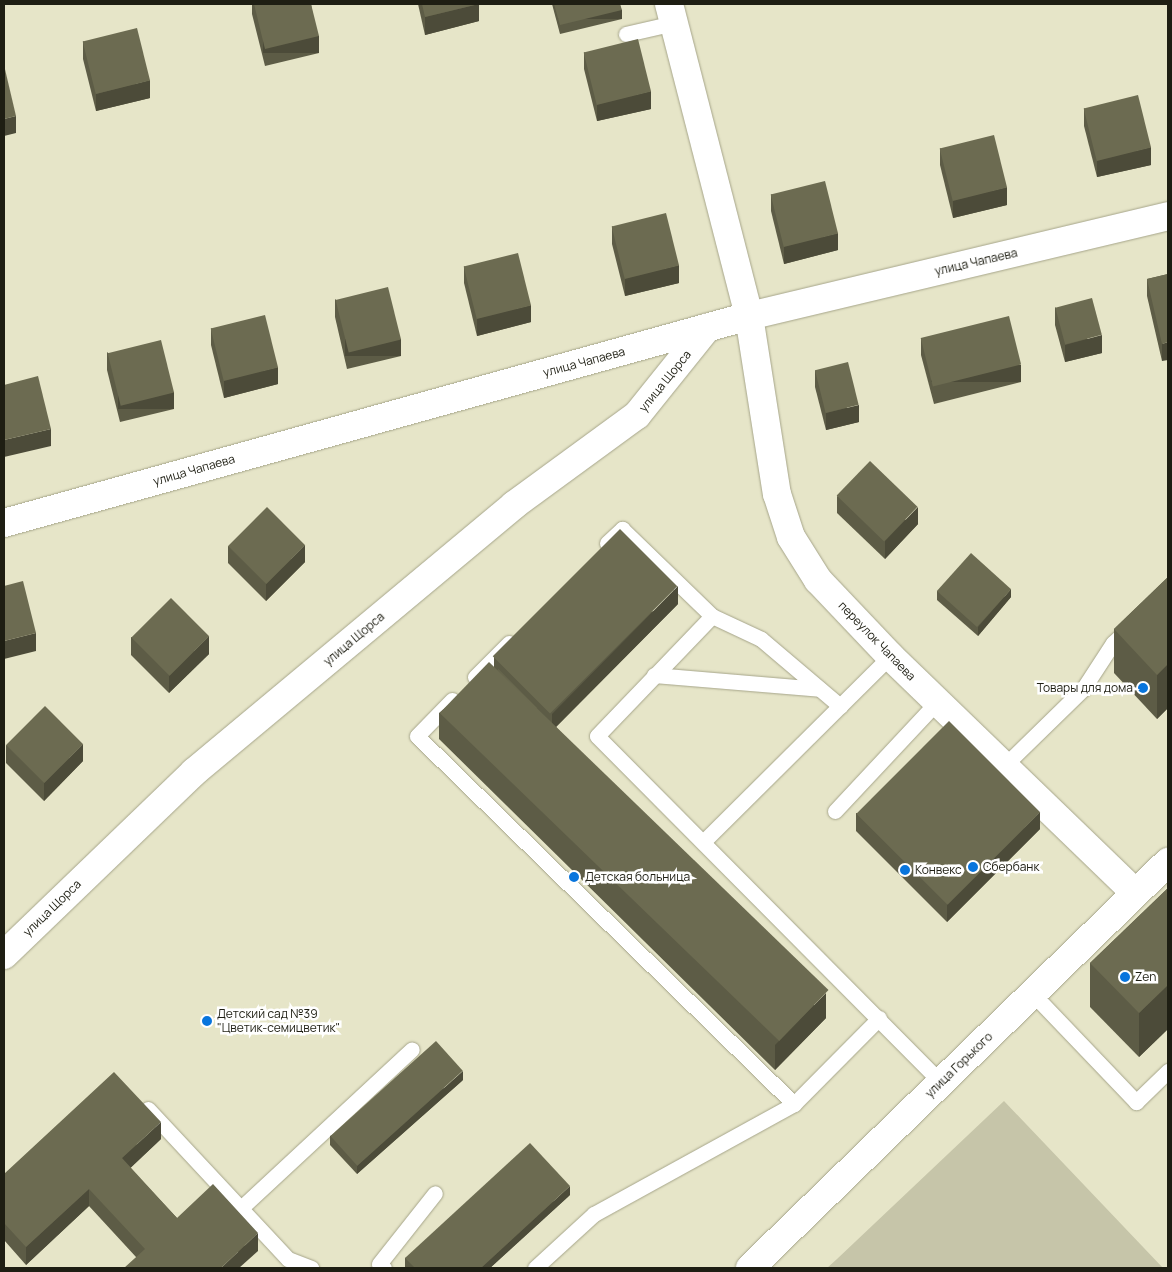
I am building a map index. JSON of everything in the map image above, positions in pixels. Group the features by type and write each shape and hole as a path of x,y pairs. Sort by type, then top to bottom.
{"street":[{"name":"переулок Чапаева","path":"671,13 749,316 777,494 791,537 818,580 890,656 1005,765 1135,893"},
{"name":"улица Чапаева","path":"4,523 749,316 1168,216"},
{"name":"улица Щорса","path":"4,955 194,772 514,505 637,415 706,328"},
{"name":"улица Горького","path":"750,1268 1168,862"}],"lane":[{"path":"626,34 671,13"},
{"path":"595,556 622,529 712,616 761,639 840,706"},
{"path":"712,616 597,736 880,1018 941,1082"},
{"path":"1005,765 1084,689 1113,643 1141,617"},
{"path":"519,632 417,736 794,1104"},
{"path":"703,842 890,656"},
{"path":"654,675 819,689"},
{"path":"835,811 937,702"},
{"path":"1032,993 1136,1102 1168,1070"},
{"path":"535,1268 594,1214 794,1104 880,1018"},
{"path":"240,1208 412,1049"},
{"path":"134,1094 240,1208 283,1264 311,1268"},
{"path":"384,1268 379,1264 435,1193"}],"green space":[{"path":"1004,1101 1163,1268 827,1268 837,1259"}],"building":[{"path":"254,4 311,4 319,36 265,49"},
{"path":"422,4 479,4 425,17"},
{"path":"554,4 620,4 622,10 560,25"},
{"path":"137,28 150,80 96,94 83,42"},
{"path":"638,39 651,91 597,105 584,53"},
{"path":"4,65 16,116 4,119"},
{"path":"1138,95 1151,147 1097,161 1084,109"},
{"path":"994,135 1007,187 953,201 940,149"},
{"path":"825,181 838,233 784,247 771,195"},
{"path":"666,213 679,265 625,279 612,227"},
{"path":"518,253 531,305 477,319 464,267"},
{"path":"1168,274 1168,342 1162,344 1147,279"},
{"path":"388,287 401,339 349,352 336,300"},
{"path":"1092,298 1102,335 1065,345 1055,308"},
{"path":"265,315 278,367 224,381 211,329"},
{"path":"1009,316 1021,365 933,387 921,338"},
{"path":"161,340 174,392 121,406 108,353"},
{"path":"848,362 859,405 826,413 815,370"},
{"path":"38,376 51,429 4,440 4,385"},
{"path":"870,461 917,507 884,541 837,496"},
{"path":"267,507 305,545 266,584 228,546"},
{"path":"620,529 677,586 550,714 493,656"},
{"path":"971,553 1011,589 977,627 937,591"},
{"path":"1168,577 1168,664 1157,675 1114,629"},
{"path":"23,581 36,633 4,641 4,586"},
{"path":"171,598 209,636 170,676 131,638"},
{"path":"489,662 829,990 779,1041 440,713"},
{"path":"498,670 537,708 536,709"},
{"path":"45,706 83,744 44,783 6,745"},
{"path":"949,721 1040,812 948,905 856,814"},
{"path":"1168,888 1168,985 1139,1013 1090,963"},
{"path":"436,1041 463,1071 357,1166 330,1136"},
{"path":"114,1072 161,1122 122,1158 177,1218 213,1184 258,1233 221,1268 124,1268 145,1249 89,1189 26,1247 4,1223 4,1174"},
{"path":"530,1143 570,1186 481,1268 415,1268 405,1258"}],"place":[{"name":"Товары для дома","path":"1143,688"},
{"name":"Сбербанк","path":"973,867"},
{"name":"Конвекс","path":"905,870"},
{"name":"Детская больница","path":"574,877"},
{"name":"Zen","path":"1125,977"},
{"name":"Детский сад №39 \"Цветик-семицветик\"","path":"207,1021"}]}
